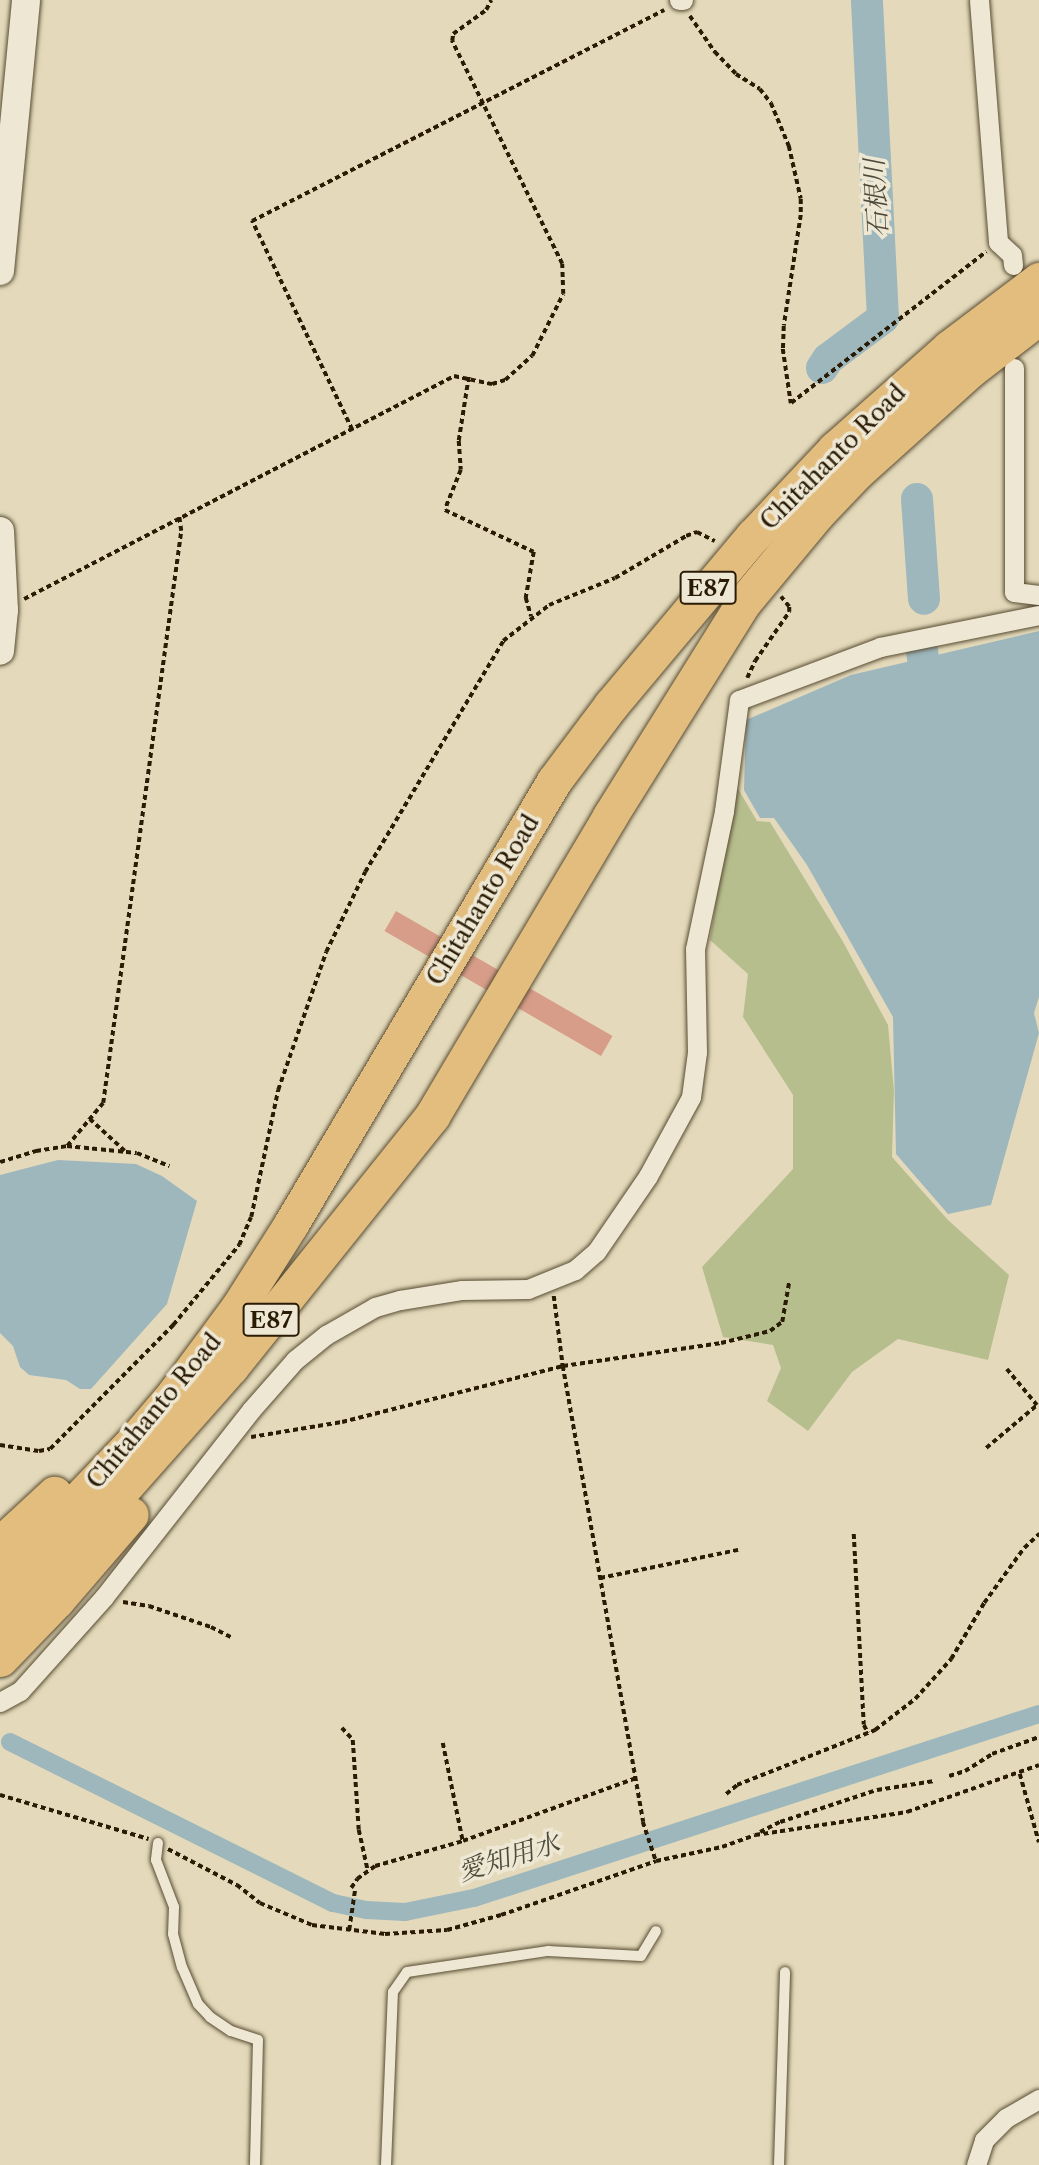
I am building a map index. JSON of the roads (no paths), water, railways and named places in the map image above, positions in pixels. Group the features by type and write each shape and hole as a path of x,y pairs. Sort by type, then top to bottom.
{"highway":[{"name":"Chitahanto Road","path":"0,1581 134,1441 174,1394 239,1306 291,1224 554,781 580,743 793,492 893,395 949,348 1026,273"},
{"name":"Chitahanto Road","path":"0,1617 153,1457 285,1303 432,1116 625,792 743,603 817,514 858,472 969,371 1039,317"},
{"path":"0,1659 57,1600 237,1386 285,1303"},
{"path":"0,1544 30,1519 239,1306"}],"main road":[{"path":"0,271 26,0"},
{"path":"0,531 4,610 0,651"}],"street":[{"path":"979,0 998,242 1026,273"},
{"path":"1014,368 1014,592 1039,595"},
{"path":"0,1702 19,1691 104,1597 230,1436 295,1360 326,1335 375,1307 431,1293 528,1289 552,1282 575,1270 596,1252 648,1176 691,1097 697,1052 695,949 724,811 739,700 880,646 1039,615"},
{"path":"976,2165 984,2140 1006,2118 1039,2099"}],"lane":[{"path":"158,1843 156,1860 174,1907 173,1934 182,1966 198,2004 210,2017 231,2031 258,2040 255,2165"},
{"path":"386,2165 393,1992 407,1972 548,1951 641,1956 656,1931"},
{"path":"779,2165 785,1972"}],"water":[{"path":"1039,631 1039,997 1034,1013 1039,1033 991,1205 948,1214 896,1154 893,1017 807,865 774,818 760,818 744,790 746,720 851,675"},
{"path":"58,1160 136,1164 162,1176 197,1201 167,1304 91,1389 80,1389 66,1380 29,1375 20,1367 13,1346 0,1333 0,1175"}],"waterway":[{"name":"石根川","path":"822,368 828,359 883,318 867,0"},
{"name":"石根川","path":"917,499 924,599"},
{"name":"石根川","path":"922,651 926,681"},
{"name":"愛知用水","path":"10,1742 333,1903 366,1910 405,1912 474,1898 1039,1714"}]}
